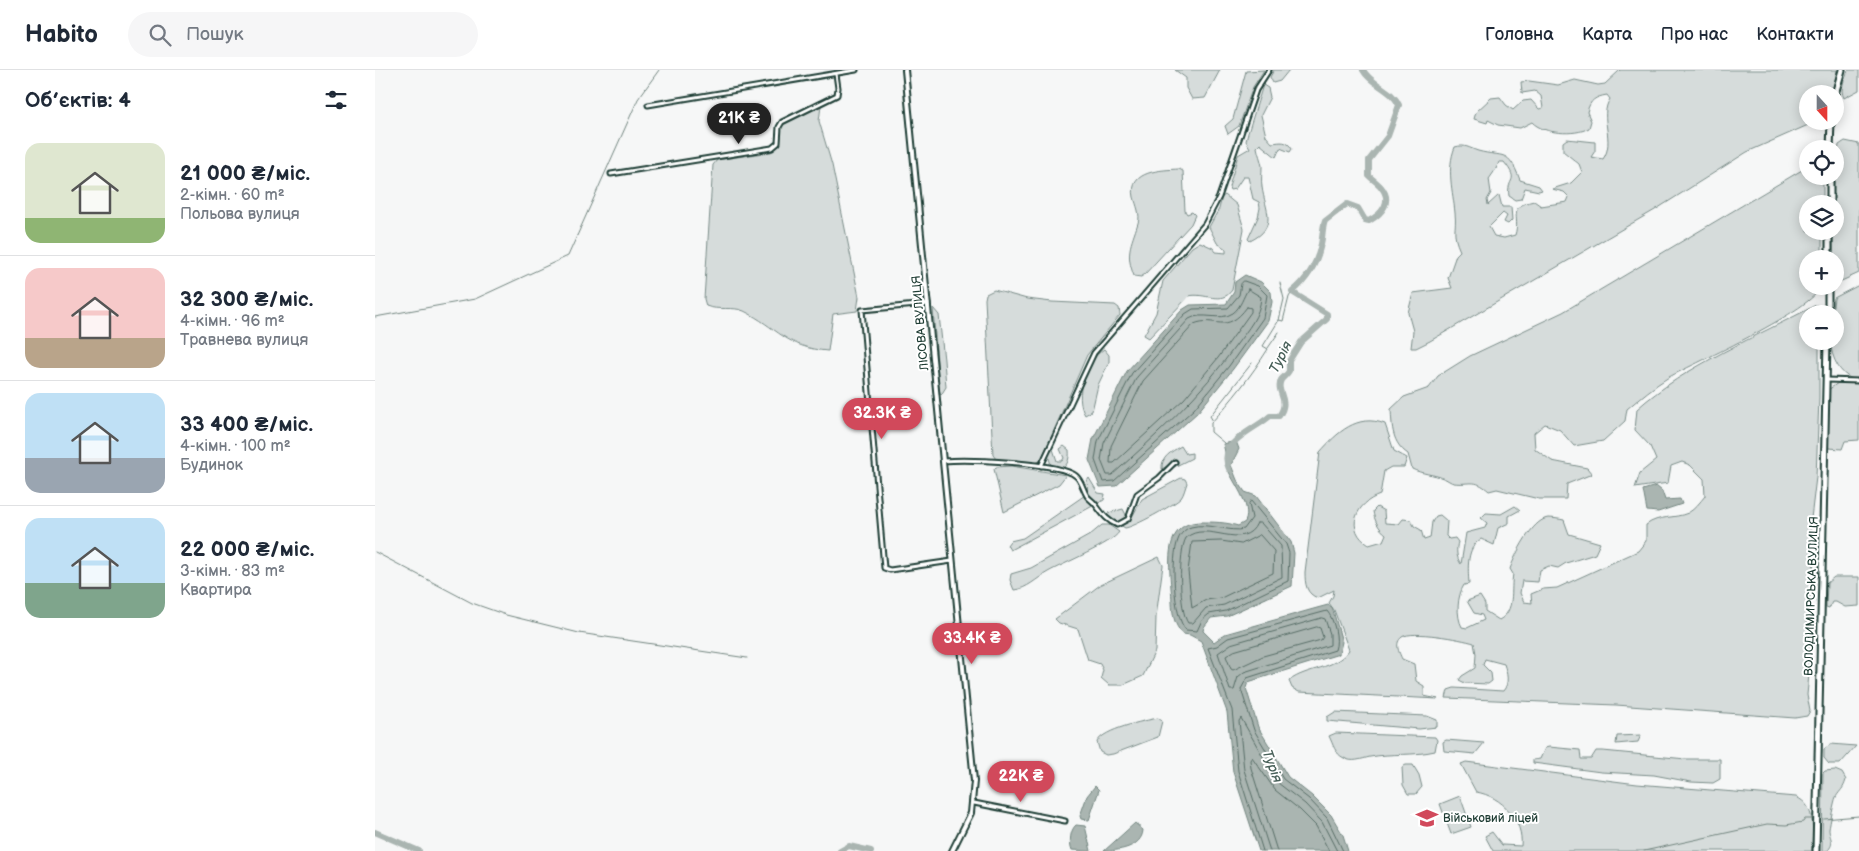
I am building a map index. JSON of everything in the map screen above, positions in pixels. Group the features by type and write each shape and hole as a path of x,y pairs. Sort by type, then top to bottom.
{"main road":[{"path":"1837,85 1841,70"},
{"name":"ВОЛОДИМИРСЬКА ВУЛИЦЯ","path":"1816,851 1827,350"}],"street":[{"path":"648,105 856,70"},
{"name":"ЛІСОВА ВУЛИЦЯ","path":"905,70 973,771 974,803"},
{"path":"1041,466 1069,402 1094,353 1205,224 1219,197 1257,90 1269,70"},
{"path":"611,174 772,148 778,143 779,129 782,122 837,95 836,74"},
{"path":"928,304 862,310 884,568 890,570 952,561"},
{"path":"1827,380 1859,382"},
{"path":"943,461 986,459 1041,466 1076,476 1087,497 1101,515 1117,525 1128,519 1137,494 1159,478 1175,462"},
{"path":"952,851 968,820 974,803 1065,821"}],"shaded area":[{"path":"1175,70 1220,70 1205,98 1192,99 1186,88 1186,78"},
{"path":"1264,70 1253,87 1239,126 1228,134 1225,126 1233,119 1246,71"},
{"path":"1274,70 1289,70 1280,81 1273,83 1270,77"},
{"path":"1620,70 1837,70 1834,85 1799,85 1799,129 1747,152 1655,210 1430,341 1416,348 1411,348 1413,331 1408,313 1413,293 1452,288 1448,278 1456,255 1460,251 1455,235 1455,213 1451,180 1452,155 1455,147 1464,146 1504,156 1512,163 1520,180 1539,186 1542,190 1525,188 1521,199 1515,200 1509,196 1512,174 1504,162 1499,162 1489,179 1491,193 1487,200 1488,205 1499,195 1502,207 1511,207 1512,220 1508,224 1504,222 1507,216 1503,213 1489,227 1494,236 1504,238 1515,235 1517,209 1525,203 1534,201 1541,206 1567,202 1569,197 1564,192 1552,189 1571,183 1582,172 1579,164 1563,151 1563,142 1567,139 1595,142 1595,151 1591,157 1603,159 1607,152 1606,113 1610,99 1607,95 1596,98 1591,102 1587,112 1591,121 1589,128 1576,132 1551,131 1532,122 1520,128 1498,125 1488,120 1487,123 1474,119 1476,112 1491,98 1500,97 1513,110 1523,101 1531,100 1539,109 1543,108 1541,96 1535,91 1522,93 1521,82 1529,81 1558,85 1575,80 1598,85 1605,84"},
{"path":"1848,70 1859,70 1859,90 1844,98 1844,80"},
{"path":"1263,85 1268,88 1270,97 1261,115 1266,136 1272,143 1286,143 1292,149 1290,152 1280,148 1276,157 1260,144 1257,147 1262,166 1262,187 1268,217 1265,230 1250,241 1248,239 1258,217 1259,202 1253,199 1248,177 1243,177 1235,189 1230,190 1229,187 1238,155 1250,148 1246,141"},
{"path":"816,106 821,106 819,121 832,165 859,297 857,311 833,314 828,351 802,346 744,311 706,306 704,299 713,165 717,160 771,152 779,144 781,127"},
{"path":"1844,142 1859,144 1859,273 1844,280 1844,250 1833,250 1833,240 1844,240 1844,195 1833,195 1833,188 1833,185 1844,185"},
{"path":"1179,169 1183,171 1185,211 1187,214 1192,212 1195,215 1191,224 1145,274 1141,277 1134,276 1129,255 1139,220 1134,197 1136,181 1148,173"},
{"path":"1799,172 1799,185 1823,185 1823,195 1799,195 1799,240 1822,240 1822,250 1799,250 1799,295 1814,296 1753,335 1658,384 1627,409 1625,421 1603,441 1574,446 1560,430 1545,424 1534,433 1535,449 1552,461 1587,468 1592,474 1567,484 1566,499 1539,499 1497,489 1489,491 1476,483 1453,483 1412,469 1408,454 1396,440 1391,409 1404,397 1429,388 1438,376 1470,356 1563,312"},
{"path":"1225,195 1237,205 1244,229 1232,290 1228,295 1218,298 1189,296 1149,338 1144,335 1156,313 1163,281 1192,247 1200,242 1213,248 1216,252 1226,253 1226,249 1217,243 1209,227 1219,209 1222,197"},
{"path":"1859,285 1859,380 1853,379 1842,372 1832,350 1844,350 1844,305 1833,305 1834,298 1844,295 1844,293"},
{"path":"994,290 1027,299 1115,305 1119,308 1120,315 1087,355 1041,460 1036,463 996,459 993,455 985,299 986,294"},
{"path":"933,308 939,315 944,360 946,387 941,395 939,389"},
{"path":"1799,314 1799,350 1819,350 1816,477 1810,527 1814,572 1806,618 1808,634 1812,643 1807,695 1810,711 1807,716 1795,718 1616,705 1446,698 1448,690 1454,688 1503,691 1507,681 1504,664 1485,659 1483,665 1491,673 1492,681 1488,684 1465,683 1459,680 1475,668 1476,654 1474,643 1448,637 1416,634 1402,637 1398,642 1398,648 1402,659 1414,664 1416,681 1424,686 1424,696 1438,699 1299,692 1292,688 1289,681 1296,676 1329,665 1349,650 1334,610 1329,603 1334,590 1318,598 1311,594 1307,588 1305,576 1320,452 1333,438 1357,423 1375,421 1385,424 1394,451 1407,458 1404,467 1391,467 1384,471 1380,495 1359,510 1355,524 1357,532 1361,539 1369,545 1383,541 1386,534 1374,518 1373,511 1377,507 1384,511 1385,523 1399,524 1403,519 1411,520 1414,526 1421,530 1424,540 1430,538 1432,522 1436,516 1440,515 1447,521 1446,536 1449,539 1455,538 1458,542 1457,553 1461,564 1466,533 1485,528 1487,523 1481,518 1486,513 1501,514 1515,506 1520,510 1509,516 1509,523 1498,528 1494,545 1481,539 1470,553 1469,584 1464,585 1462,590 1458,612 1462,627 1467,628 1484,620 1482,615 1474,613 1467,601 1480,596 1485,604 1485,611 1499,620 1508,611 1511,600 1513,574 1510,569 1512,563 1530,531 1542,520 1548,518 1564,520 1569,534 1600,543 1595,554 1566,563 1558,568 1549,566 1540,570 1538,582 1522,581 1520,593 1524,602 1532,603 1531,594 1543,589 1557,588 1638,551 1646,541 1646,525 1661,518 1688,513 1695,507 1705,496 1704,479 1690,465 1682,462 1671,466 1668,483 1635,488 1640,473 1656,460 1650,446 1635,430 1637,409 1677,379 1723,352"},
{"path":"1104,349 1109,355 1109,362 1098,385 1092,411 1085,415 1080,398 1083,379 1092,362"},
{"path":"1838,383 1859,383 1859,440 1845,441 1842,449 1829,448 1827,446 1828,390"},
{"path":"1064,446 1069,450 1069,457 1065,466 1057,471 1051,465 1048,455 1053,449 1057,461 1062,461 1064,458 1060,449"},
{"path":"1181,446 1186,454 1192,453 1192,458 1174,467 1176,461 1162,469 1165,458"},
{"path":"1011,466 1066,475 1059,484 1004,512 994,469 996,467"},
{"path":"1089,478 1098,493 1105,494 1104,500 1010,550 1007,545 1010,541 1023,538 1088,493 1087,481"},
{"path":"1181,478 1185,479 1187,483 1181,498 1171,506 1137,524 1125,528 1107,517 1108,513 1123,509 1126,515 1132,517 1142,499"},
{"path":"1102,525 1109,525 1119,532 1115,537 1098,547 1048,572 1028,585 1014,590 1010,580 1011,574 1031,568 1090,535"},
{"path":"1159,557 1163,565 1156,617 1155,651 1143,676 1123,685 1109,685 1101,678 1103,670 1100,664 1088,660 1078,629 1059,623 1055,619 1100,585"},
{"path":"1834,577 1859,577 1859,606 1845,607 1832,602 1829,608 1826,607 1827,583"},
{"path":"1335,712 1427,716 1437,720 1437,727 1419,729 1327,721 1327,717"},
{"path":"1158,718 1162,721 1158,737 1113,754 1106,755 1100,752 1097,742 1107,733 1124,726"},
{"path":"1336,733 1435,737 1437,740 1435,751 1350,760 1338,754 1335,749 1329,736"},
{"path":"1641,735 1638,742 1616,744 1617,736"},
{"path":"1446,740 1484,743 1475,754 1444,751 1443,742"},
{"path":"1831,744 1856,746 1840,764 1829,764 1824,758 1824,749"},
{"path":"1545,748 1580,750 1581,759 1591,759 1596,751 1603,751 1686,759 1720,759 1720,779 1713,783 1691,782 1654,775 1601,772 1533,763 1533,760 1540,759"},
{"path":"1466,762 1637,784 1796,797 1803,801 1810,813 1812,820 1812,851 1493,851 1485,836 1492,832 1502,845 1521,846 1519,828 1515,819 1502,804 1486,794 1476,792 1461,764"},
{"path":"1413,765 1419,775 1422,787 1416,794 1408,794 1403,785 1402,767"},
{"path":"1835,770 1842,773 1846,780 1834,803 1829,829 1830,848 1827,851 1822,851 1823,773"},
{"path":"1460,796 1471,827 1451,834 1440,804"}],"water":[{"path":"1245,275 1261,282 1271,292 1272,302 1268,321 1233,369 1198,412 1116,486 1100,487 1089,460 1093,439 1127,371 1182,310 1190,305 1226,304 1234,292 1235,282"},
{"path":"1236,441 1239,449 1231,465 1237,480 1245,492 1256,496 1291,542 1294,553 1292,586 1227,616 1211,618 1203,631 1214,642 1225,634 1328,605 1332,607 1342,642 1339,654 1248,682 1246,688 1258,727 1288,777 1312,796 1331,815 1343,835 1348,851 1259,851 1233,772 1227,712 1201,641 1190,635 1183,634 1174,618 1170,556 1174,536 1188,524 1215,522 1238,526 1245,522 1246,508 1227,467 1223,444"},
{"path":"1656,486 1662,491 1665,500 1680,499 1682,504 1658,512 1647,511 1643,490"},
{"path":"1095,786 1099,790 1089,820 1081,819 1080,816 1087,796"},
{"path":"1135,823 1143,830 1142,836 1134,845 1122,849 1104,851"},
{"path":"1076,825 1085,826 1091,851 1072,850 1072,830"}],"waterway":[{"path":"375,317 475,299 568,256 638,99 659,70"},
{"name":"Турія","path":"1229,469 1226,460 1232,444 1270,416 1279,416 1284,405 1280,385 1281,380 1289,371 1289,361 1301,342 1327,319 1327,314 1292,292 1307,277 1317,258 1325,221 1347,204 1358,208 1365,220 1369,221 1382,211 1386,202 1384,192 1369,176 1369,160 1388,136 1399,105 1392,95 1371,80 1363,70"},
{"path":"1279,320 1284,299 1280,283"},
{"path":"1224,443 1211,432 1211,423 1241,388 1268,349 1263,346 1279,320 1283,321 1292,292"},
{"path":"1268,348 1279,332"},
{"path":"1213,421 1210,416 1252,363"},
{"path":"375,552 472,603 506,615 579,633 747,658"},
{"path":"1824,819 1859,816"},
{"path":"1644,851 1767,824 1786,825 1803,822 1805,819 1812,819"},
{"path":"375,832 419,851"},
{"path":"840,851 849,846 871,851"}],"place":[{"name":"Військовий ліцей","path":"1427,818"}]}
